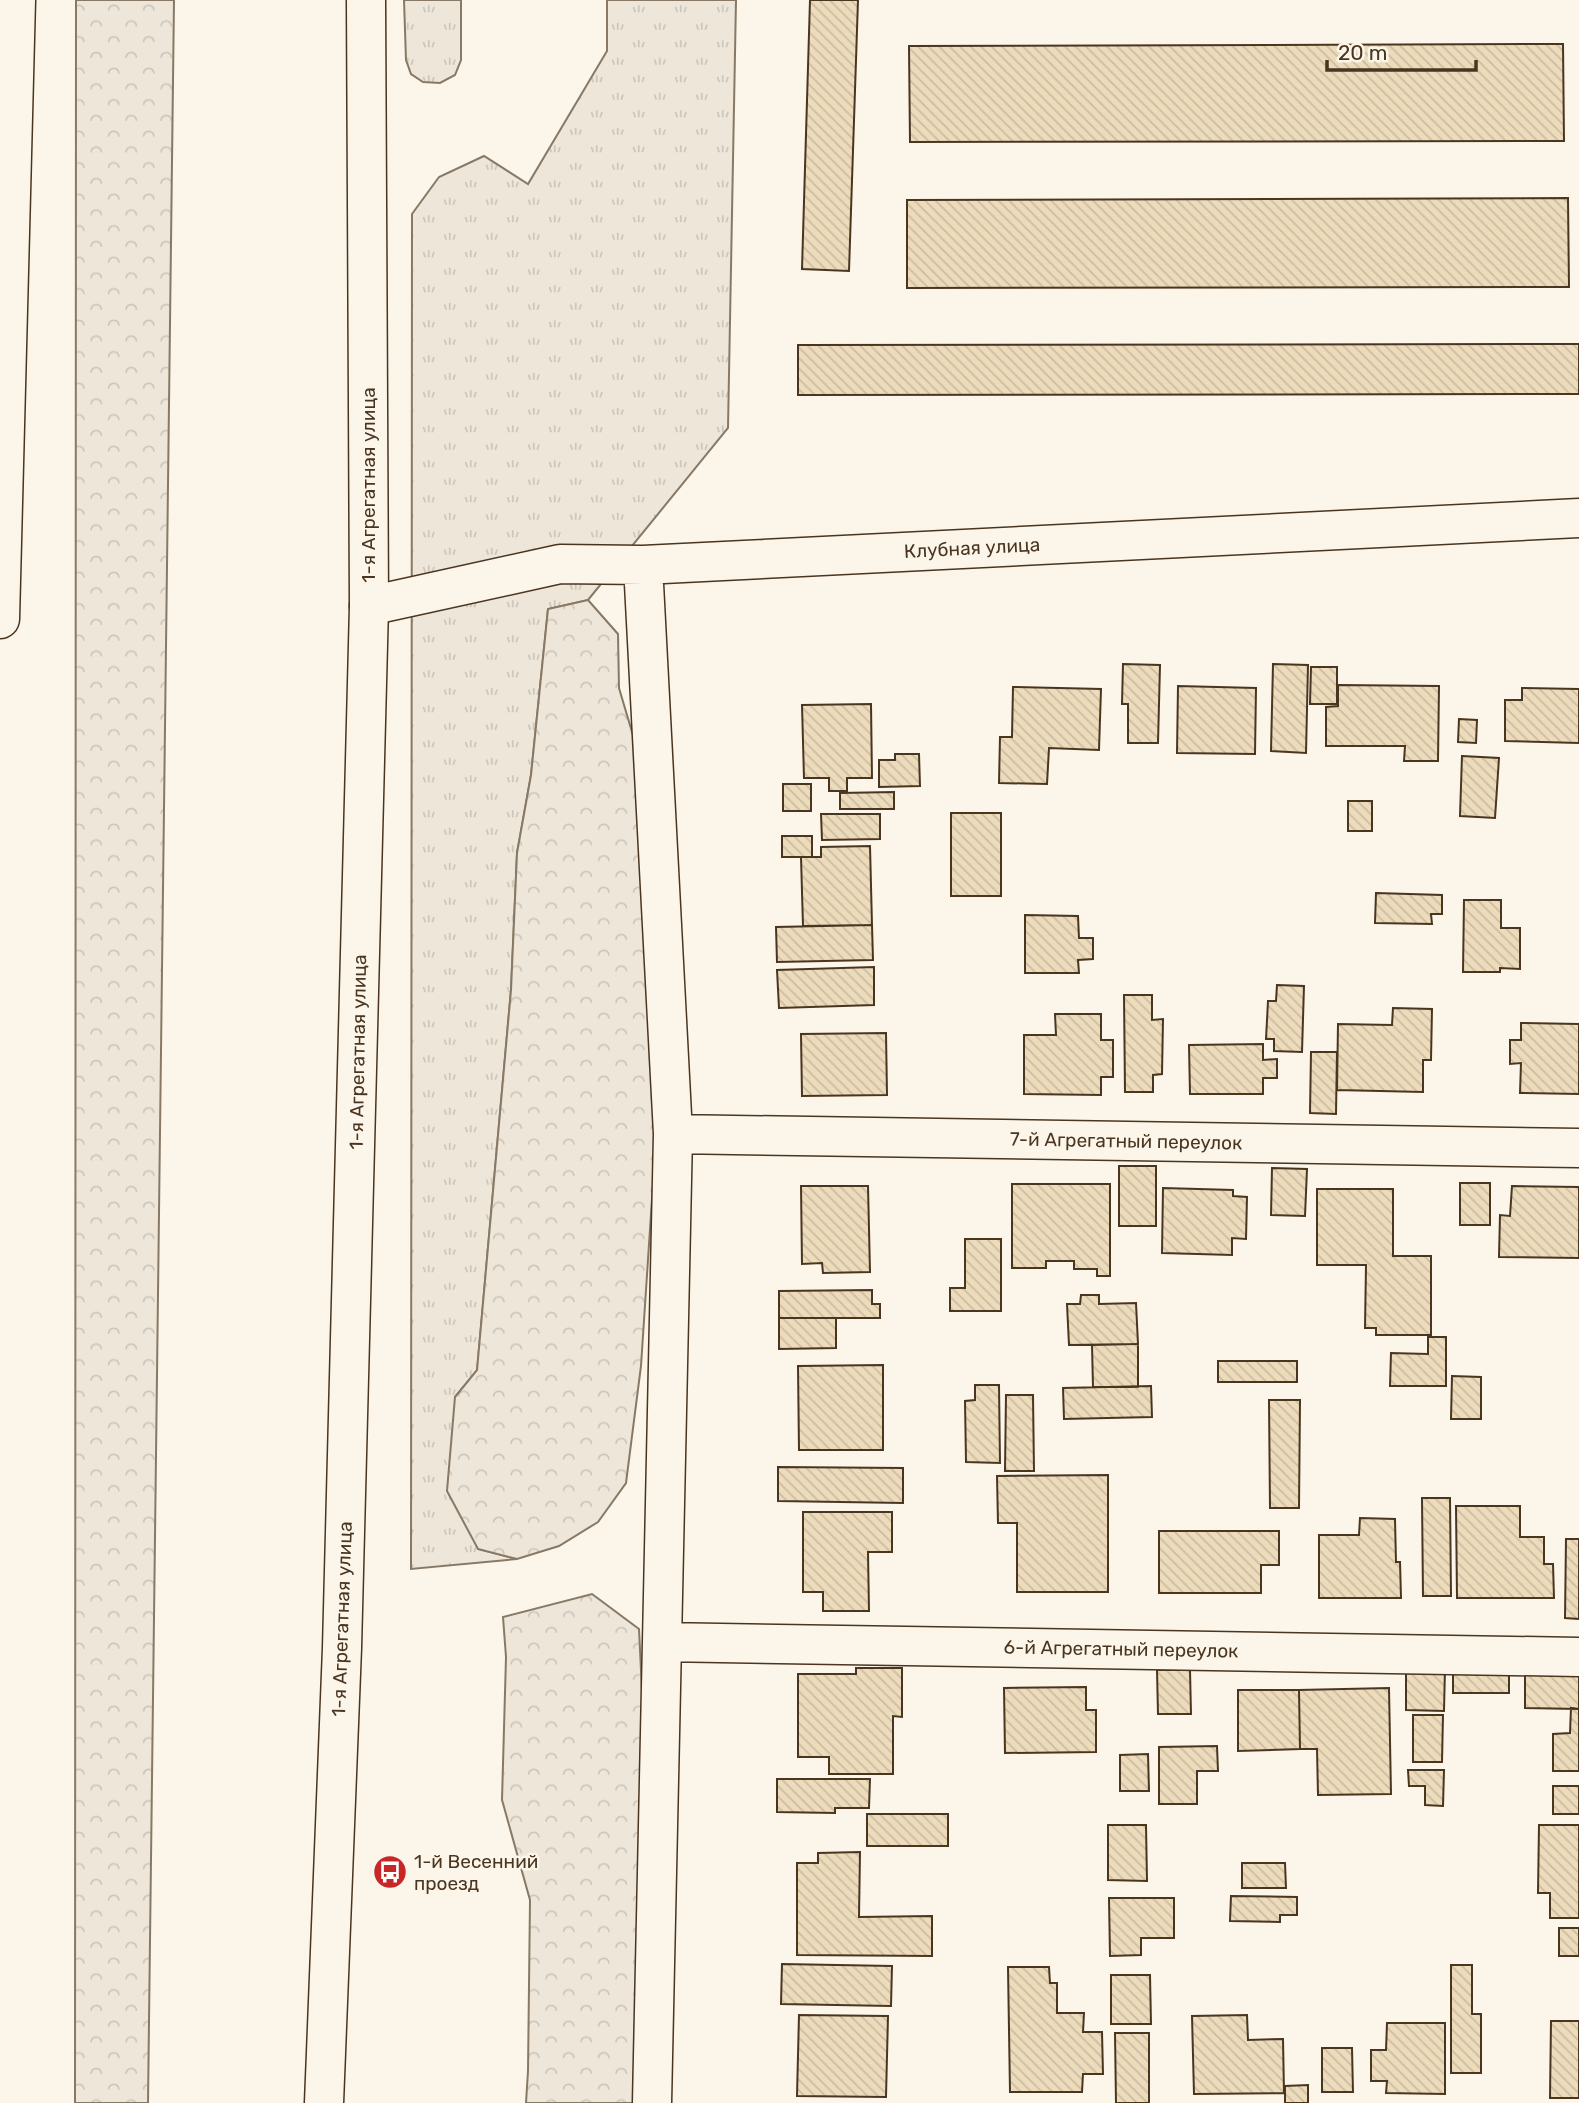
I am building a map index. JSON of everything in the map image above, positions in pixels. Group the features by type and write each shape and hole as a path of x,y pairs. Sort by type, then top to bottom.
{"street":[{"path":"0,619 16,0"},
{"name":"1-я Агрегатная улица","path":"324,2103 342,1648 369,606 366,0"},
{"name":"Клубная улица","path":"369,606 560,564 643,565 1579,518"},
{"path":"643,565 673,1134 652,2103"},
{"name":"7-й Агрегатный переулок","path":"673,1134 1579,1148"},
{"name":"6-й Агрегатный переулок","path":"662,1642 1579,1657"}],"green space":[{"path":"76,0 174,0 148,2103 75,2103"},
{"path":"404,0 461,0 461,60 455,75 440,83 423,82 411,74 406,60"},
{"path":"607,0 736,0 728,428 588,600 548,609 531,775 517,853 511,990 477,1371 455,1397 478,1549 517,1559 411,1569 412,214 439,177 484,156 528,184 607,51"},
{"path":"588,600 618,634 619,688 640,759 657,1123 641,1366 626,1483 598,1522 559,1546 517,1559 478,1549 447,1491 455,1397 477,1370 511,990 517,853 531,775 548,609"},
{"path":"592,1594 639,1629 645,1753 636,2103 526,2103 530,1900 502,1800 506,1657 503,1617"}],"building":[{"path":"810,0 858,0 849,271 802,269"},
{"path":"1563,44 1564,141 910,142 909,46"},
{"path":"1568,198 1569,287 907,288 907,200"},
{"path":"1579,344 1579,394 798,395 798,345"},
{"path":"1123,664 1160,665 1158,743 1128,743 1128,704 1122,704"},
{"path":"1273,664 1308,665 1306,753 1271,751"},
{"path":"1311,667 1337,667 1337,704 1310,704"},
{"path":"1338,685 1439,686 1438,761 1404,761 1405,746 1326,746 1326,707 1338,706"},
{"path":"1178,686 1256,688 1255,754 1177,753"},
{"path":"1013,687 1101,689 1099,750 1049,748 1047,784 999,783 1000,737 1012,737"},
{"path":"1522,688 1579,689 1579,743 1505,741 1505,700 1522,700"},
{"path":"871,704 872,778 847,778 847,791 829,791 829,778 804,778 802,705"},
{"path":"1459,719 1477,720 1476,743 1458,742"},
{"path":"895,754 919,754 920,786 879,787 879,760 895,760"},
{"path":"1462,756 1499,758 1495,818 1460,816"},
{"path":"783,784 811,784 811,811 783,811"},
{"path":"894,792 894,809 840,809 840,793"},
{"path":"1348,801 1372,801 1372,831 1348,831"},
{"path":"951,813 1001,813 1001,896 951,896"},
{"path":"821,814 880,814 880,839 822,840"},
{"path":"782,836 812,836 812,857 782,857"},
{"path":"870,846 872,925 803,926 801,857 821,857 821,847"},
{"path":"1376,893 1442,895 1442,914 1431,914 1432,924 1375,923"},
{"path":"1464,900 1501,900 1501,928 1520,928 1520,969 1463,972"},
{"path":"1025,915 1078,916 1079,938 1093,938 1093,959 1078,960 1079,973 1025,973"},
{"path":"872,925 873,960 777,962 776,927"},
{"path":"874,967 874,1005 779,1008 777,970"},
{"path":"1277,985 1304,986 1302,1052 1274,1051 1274,1039 1266,1039 1268,1001 1276,1001"},
{"path":"1124,995 1152,995 1152,1020 1163,1019 1162,1074 1153,1075 1153,1092 1125,1092"},
{"path":"1393,1008 1432,1009 1431,1060 1423,1060 1423,1092 1337,1090 1338,1024 1392,1025"},
{"path":"1055,1014 1101,1014 1101,1040 1113,1040 1113,1077 1101,1077 1101,1095 1024,1094 1024,1035 1056,1035"},
{"path":"1521,1023 1579,1024 1579,1094 1520,1093 1521,1063 1510,1064 1510,1040 1521,1040"},
{"path":"886,1033 887,1095 802,1096 801,1034"},
{"path":"1263,1044 1263,1060 1277,1059 1277,1078 1263,1078 1263,1094 1190,1094 1189,1045"},
{"path":"1311,1052 1337,1052 1336,1114 1310,1113"},
{"path":"1119,1166 1156,1166 1156,1226 1119,1226"},
{"path":"1272,1168 1307,1169 1305,1216 1271,1215"},
{"path":"1460,1183 1490,1183 1490,1225 1460,1225"},
{"path":"1012,1184 1110,1184 1110,1276 1097,1276 1097,1269 1074,1269 1074,1261 1046,1261 1046,1268 1012,1268"},
{"path":"801,1186 868,1186 870,1272 823,1273 822,1263 802,1264"},
{"path":"1512,1186 1579,1187 1579,1258 1499,1257 1500,1215 1510,1216"},
{"path":"1163,1188 1233,1190 1233,1196 1247,1197 1246,1239 1232,1238 1232,1255 1162,1253"},
{"path":"1317,1189 1393,1189 1393,1256 1431,1256 1431,1335 1376,1335 1376,1328 1365,1328 1366,1265 1317,1265"},
{"path":"965,1239 1001,1239 1001,1311 950,1311 950,1288 965,1288"},
{"path":"872,1290 872,1304 880,1304 880,1318 779,1318 779,1291"},
{"path":"1081,1295 1099,1295 1099,1304 1136,1303 1138,1344 1069,1345 1067,1304 1080,1304"},
{"path":"779,1318 836,1318 836,1348 779,1349"},
{"path":"1428,1337 1446,1337 1446,1386 1390,1386 1391,1353 1428,1354"},
{"path":"1138,1344 1138,1387 1093,1387 1092,1345"},
{"path":"1218,1361 1297,1361 1297,1382 1218,1382"},
{"path":"883,1365 883,1450 799,1450 798,1366"},
{"path":"1452,1376 1481,1377 1481,1419 1451,1419"},
{"path":"975,1385 999,1385 1000,1463 966,1462 965,1401 975,1400"},
{"path":"1151,1386 1152,1417 1064,1419 1063,1388"},
{"path":"1006,1395 1033,1395 1034,1471 1005,1471"},
{"path":"1269,1400 1300,1400 1299,1508 1270,1508"},
{"path":"778,1467 903,1468 903,1503 778,1501"},
{"path":"1108,1475 1108,1592 1017,1592 1017,1523 998,1523 997,1476"},
{"path":"1422,1498 1450,1498 1451,1596 1423,1596"},
{"path":"1456,1506 1520,1506 1520,1537 1544,1537 1544,1564 1553,1564 1554,1598 1457,1598"},
{"path":"803,1512 892,1512 892,1552 868,1552 869,1611 823,1611 823,1592 803,1592"},
{"path":"1360,1518 1395,1519 1396,1562 1400,1562 1401,1598 1319,1598 1319,1535 1359,1535"},
{"path":"1159,1531 1279,1531 1279,1565 1261,1565 1261,1593 1159,1593"},
{"path":"1566,1539 1579,1539 1579,1619 1565,1618"},
{"path":"1453,1667 1509,1668 1509,1693 1453,1693"},
{"path":"856,1668 902,1668 902,1717 893,1716 893,1774 829,1774 829,1757 798,1757 798,1674 856,1674"},
{"path":"1406,1668 1445,1668 1444,1711 1406,1710"},
{"path":"1525,1669 1579,1669 1579,1709 1525,1708"},
{"path":"1157,1670 1190,1670 1191,1714 1158,1714"},
{"path":"1086,1687 1086,1710 1096,1710 1096,1752 1005,1753 1004,1688"},
{"path":"1389,1688 1391,1794 1318,1795 1317,1749 1300,1749 1299,1690"},
{"path":"1238,1690 1299,1690 1300,1749 1238,1751"},
{"path":"1571,1708 1579,1709 1579,1771 1553,1771 1553,1734 1570,1733"},
{"path":"1413,1715 1443,1715 1442,1762 1413,1762"},
{"path":"1217,1746 1218,1771 1197,1771 1197,1804 1159,1804 1159,1747"},
{"path":"1148,1754 1149,1791 1120,1791 1120,1755"},
{"path":"1408,1770 1444,1770 1443,1806 1425,1805 1425,1786 1409,1786"},
{"path":"777,1779 870,1779 869,1808 835,1808 835,1813 777,1812"},
{"path":"1553,1786 1579,1786 1579,1814 1553,1814"},
{"path":"867,1814 948,1814 948,1846 867,1846"},
{"path":"1108,1825 1146,1825 1147,1881 1108,1880"},
{"path":"1539,1825 1579,1825 1579,1918 1550,1918 1550,1893 1538,1893"},
{"path":"860,1852 859,1917 932,1916 932,1956 797,1955 797,1863 818,1863 818,1853"},
{"path":"1242,1863 1285,1863 1286,1888 1242,1888"},
{"path":"1231,1896 1297,1897 1297,1915 1280,1915 1280,1922 1230,1921"},
{"path":"1109,1898 1174,1898 1174,1938 1141,1938 1141,1955 1110,1956"},
{"path":"1559,1928 1579,1928 1579,1956 1559,1956"},
{"path":"782,1964 892,1966 891,2006 781,2004"},
{"path":"1451,1965 1472,1965 1472,2014 1481,2014 1481,2073 1451,2073"},
{"path":"1008,1967 1049,1967 1050,1983 1057,1983 1057,2013 1084,2013 1083,2032 1102,2032 1103,2074 1083,2074 1082,2092 1010,2092"},
{"path":"1111,1975 1150,1975 1151,2024 1111,2024"},
{"path":"799,2015 888,2016 886,2097 797,2096"},
{"path":"1247,2015 1248,2040 1283,2039 1284,2093 1194,2094 1192,2016"},
{"path":"1551,2021 1579,2021 1579,2098 1550,2098"},
{"path":"1387,2023 1445,2023 1445,2094 1386,2093 1387,2081 1371,2081 1371,2050 1386,2050"},
{"path":"1115,2033 1149,2033 1149,2103 1116,2103"},
{"path":"1322,2048 1352,2048 1353,2092 1322,2092"},
{"path":"1308,2085 1308,2103 1285,2103 1285,2086"}],"place":[{"name":"1-й Весенний проезд","path":"390,1872"}]}
